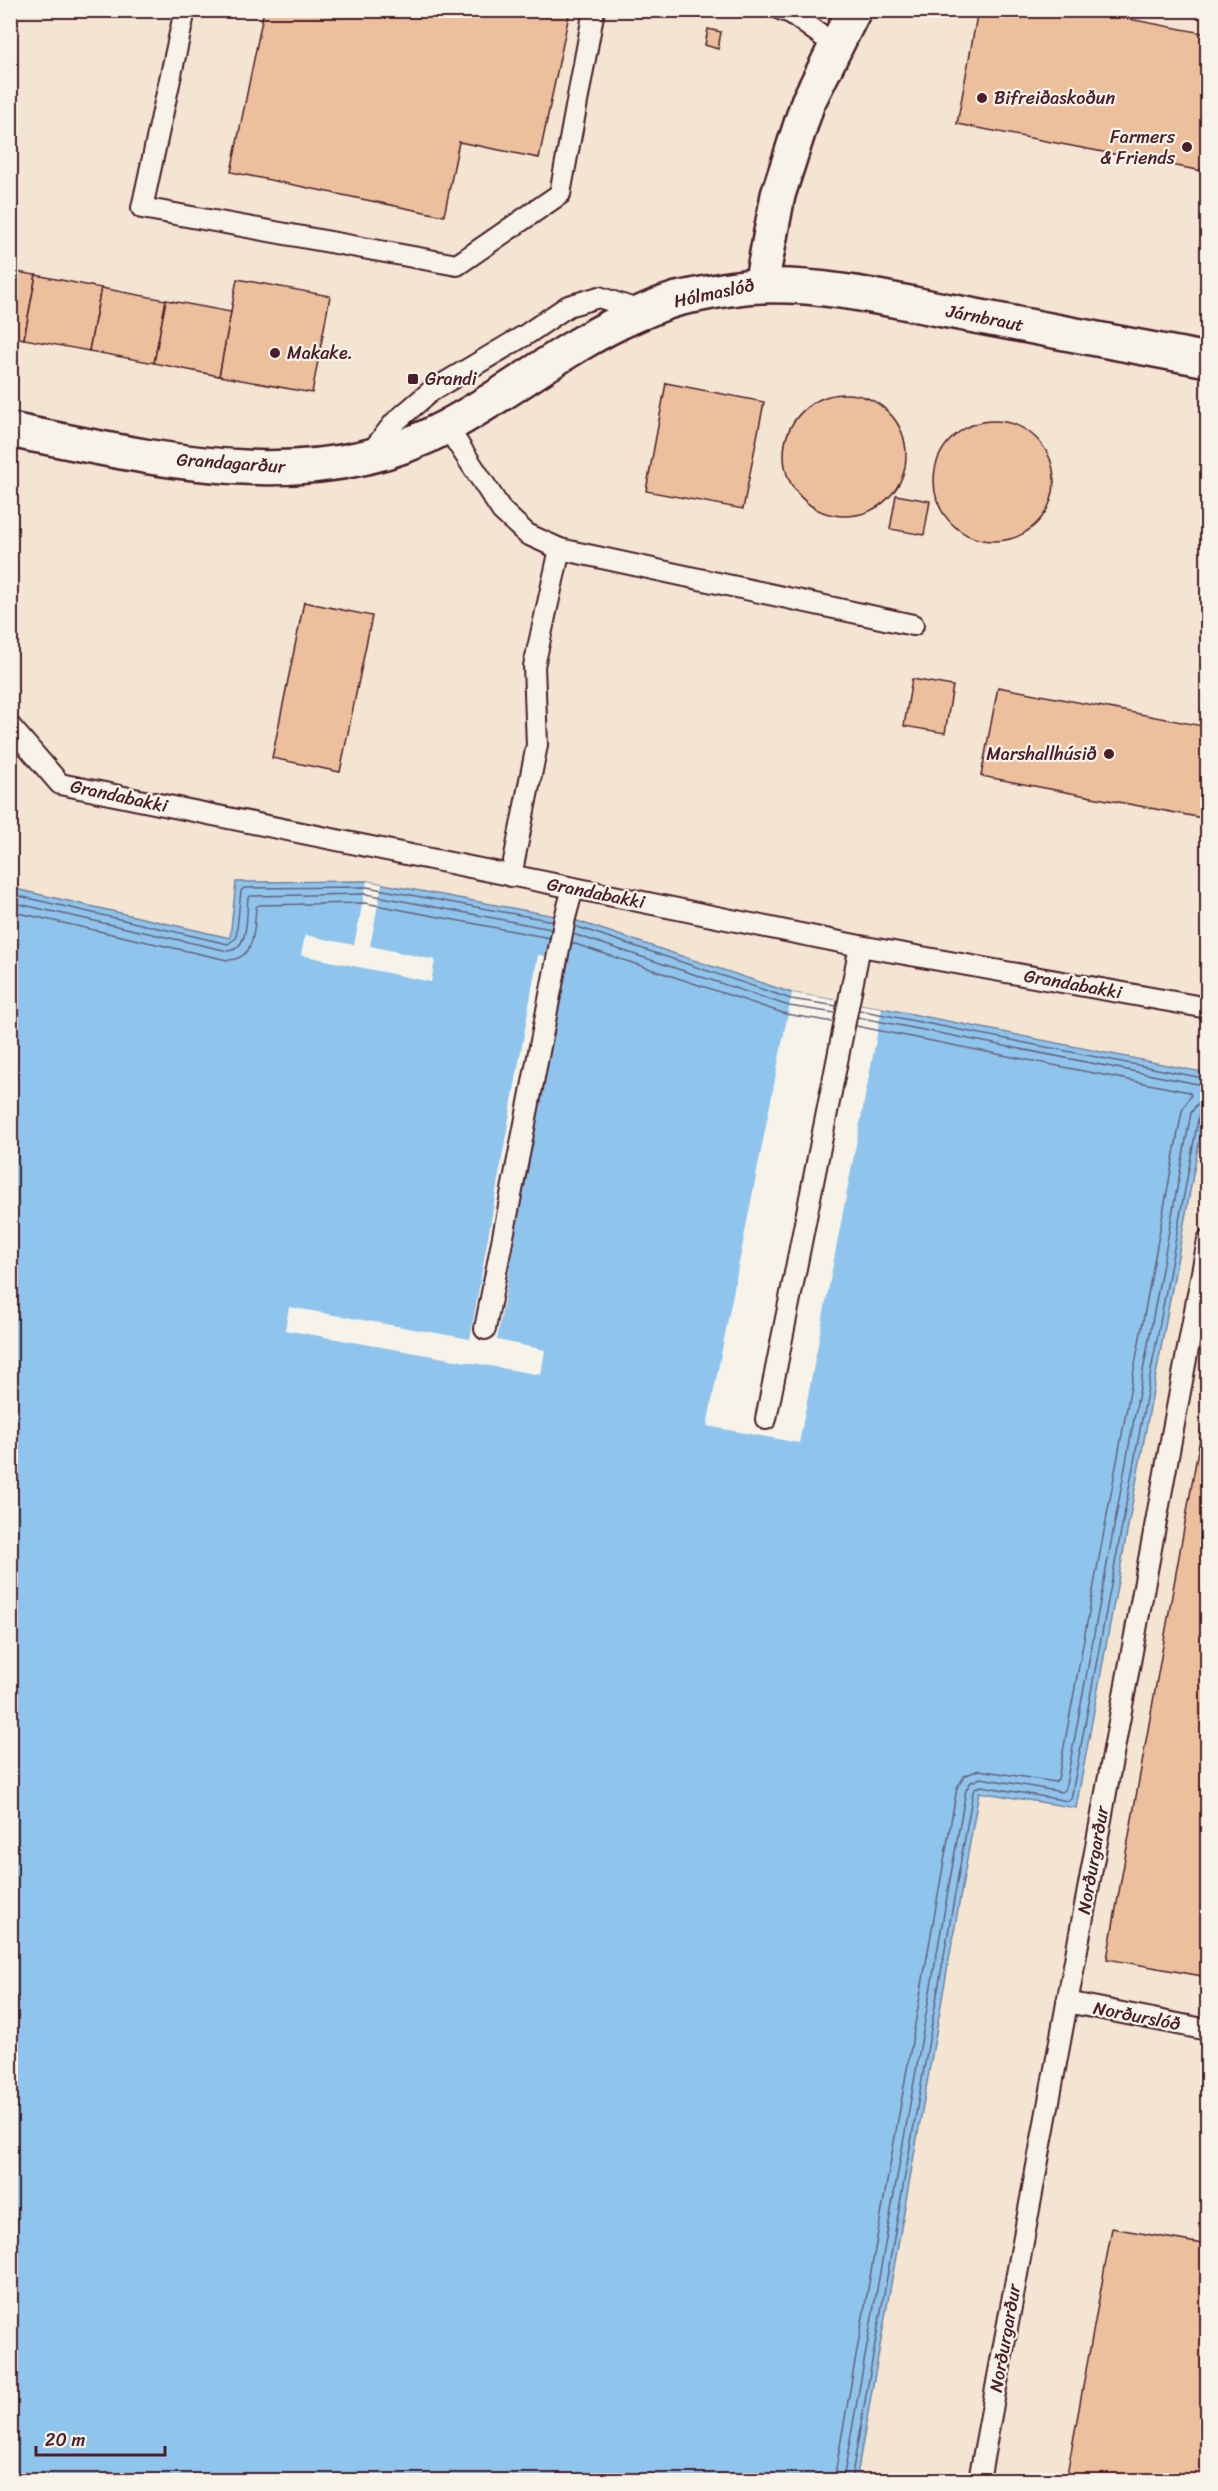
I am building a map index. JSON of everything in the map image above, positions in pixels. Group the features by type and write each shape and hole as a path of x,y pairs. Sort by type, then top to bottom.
{"street":[{"name":"Hólmaslóð","path":"447,427 602,330 677,299 761,285 778,195 808,102 854,10"},
{"name":"Járnbraut","path":"761,285 840,290 1208,360"},
{"name":"Grandagarður","path":"10,430 112,450 208,464 292,468 366,458 406,446 447,427"}],"lane":[{"path":"185,10 142,208 457,265 560,194 594,10"},
{"path":"782,10 791,13 836,46"},
{"path":"366,458 395,422 431,391 527,334 568,306 599,297 643,312"},
{"path":"447,427 502,511 527,534 560,549 913,625"},
{"path":"512,876 537,745 534,666 560,549"},
{"name":"Grandabakki","path":"10,726 60,784 860,946 1208,1008"},
{"path":"485,1329 565,918 573,888"},
{"path":"766,1419 860,946"},
{"name":"Norðurgarður","path":"979,2481 1208,1240"},
{"name":"Norðurslóð","path":"1067,2002 1208,2030"}],"shaded area":[{"name":"Grandi","path":"11,11 1207,11 1207,1073 882,1008 792,993 571,919 367,881 236,882 230,938 11,888"},
{"path":"1207,1099 1207,2480 856,2480 979,1792 1076,1808"}],"water":[{"path":"367,881 571,919 792,993 882,1008 1207,1073 1207,1099 1076,1808 979,1792 856,2480 11,2480 11,888 230,938 236,882"}],"pier":[{"path":"367,881 382,884 370,946 435,960 431,982 301,955 305,935 354,945"},
{"path":"571,919 497,1340 545,1350 541,1375 285,1330 289,1307 470,1339 538,955 550,957"},
{"path":"792,993 882,1008 799,1443 707,1426"}],"building":[{"path":"264,10 570,10 539,158 459,142 444,216 231,172"},
{"path":"978,10 1082,10 1208,34 1208,172 957,124"},
{"path":"708,29 721,32 718,49 705,45"},
{"path":"10,271 36,275 24,339 10,336"},
{"path":"36,275 101,288 89,351 24,339"},
{"path":"237,279 330,296 312,393 219,376"},
{"path":"101,288 166,300 154,363 89,351"},
{"path":"166,300 231,312 219,376 154,363"},
{"path":"666,383 764,402 743,509 646,491"},
{"path":"845,394 868,399 888,412 901,432 906,455 901,478 888,498 868,511 845,516 822,511 802,498 789,478 784,455 789,432 802,412 822,399"},
{"path":"994,421 1017,425 1037,438 1050,458 1054,481 1050,504 1037,524 1017,537 994,541 971,537 951,524 938,504 934,481 938,458 951,438 971,425"},
{"path":"896,495 930,501 924,535 890,529"},
{"path":"304,602 372,616 340,772 272,758"},
{"path":"912,679 953,686 945,733 904,726"},
{"name":"Marshallhúsið","path":"998,687 1208,727 1208,819 981,776"},
{"path":"1208,1394 1208,1977 1107,1959"},
{"path":"1112,2228 1208,2245 1208,2480 1066,2480"}],"place":[{"name":"Bifreiðaskoðun","path":"982,98"},
{"name":"Farmers & Friends","path":"1187,147"},
{"name":"Makake.","path":"275,353"},
{"name":"Grandi","path":"413,379"},
{"name":"Marshallhúsið","path":"1109,754"}]}
